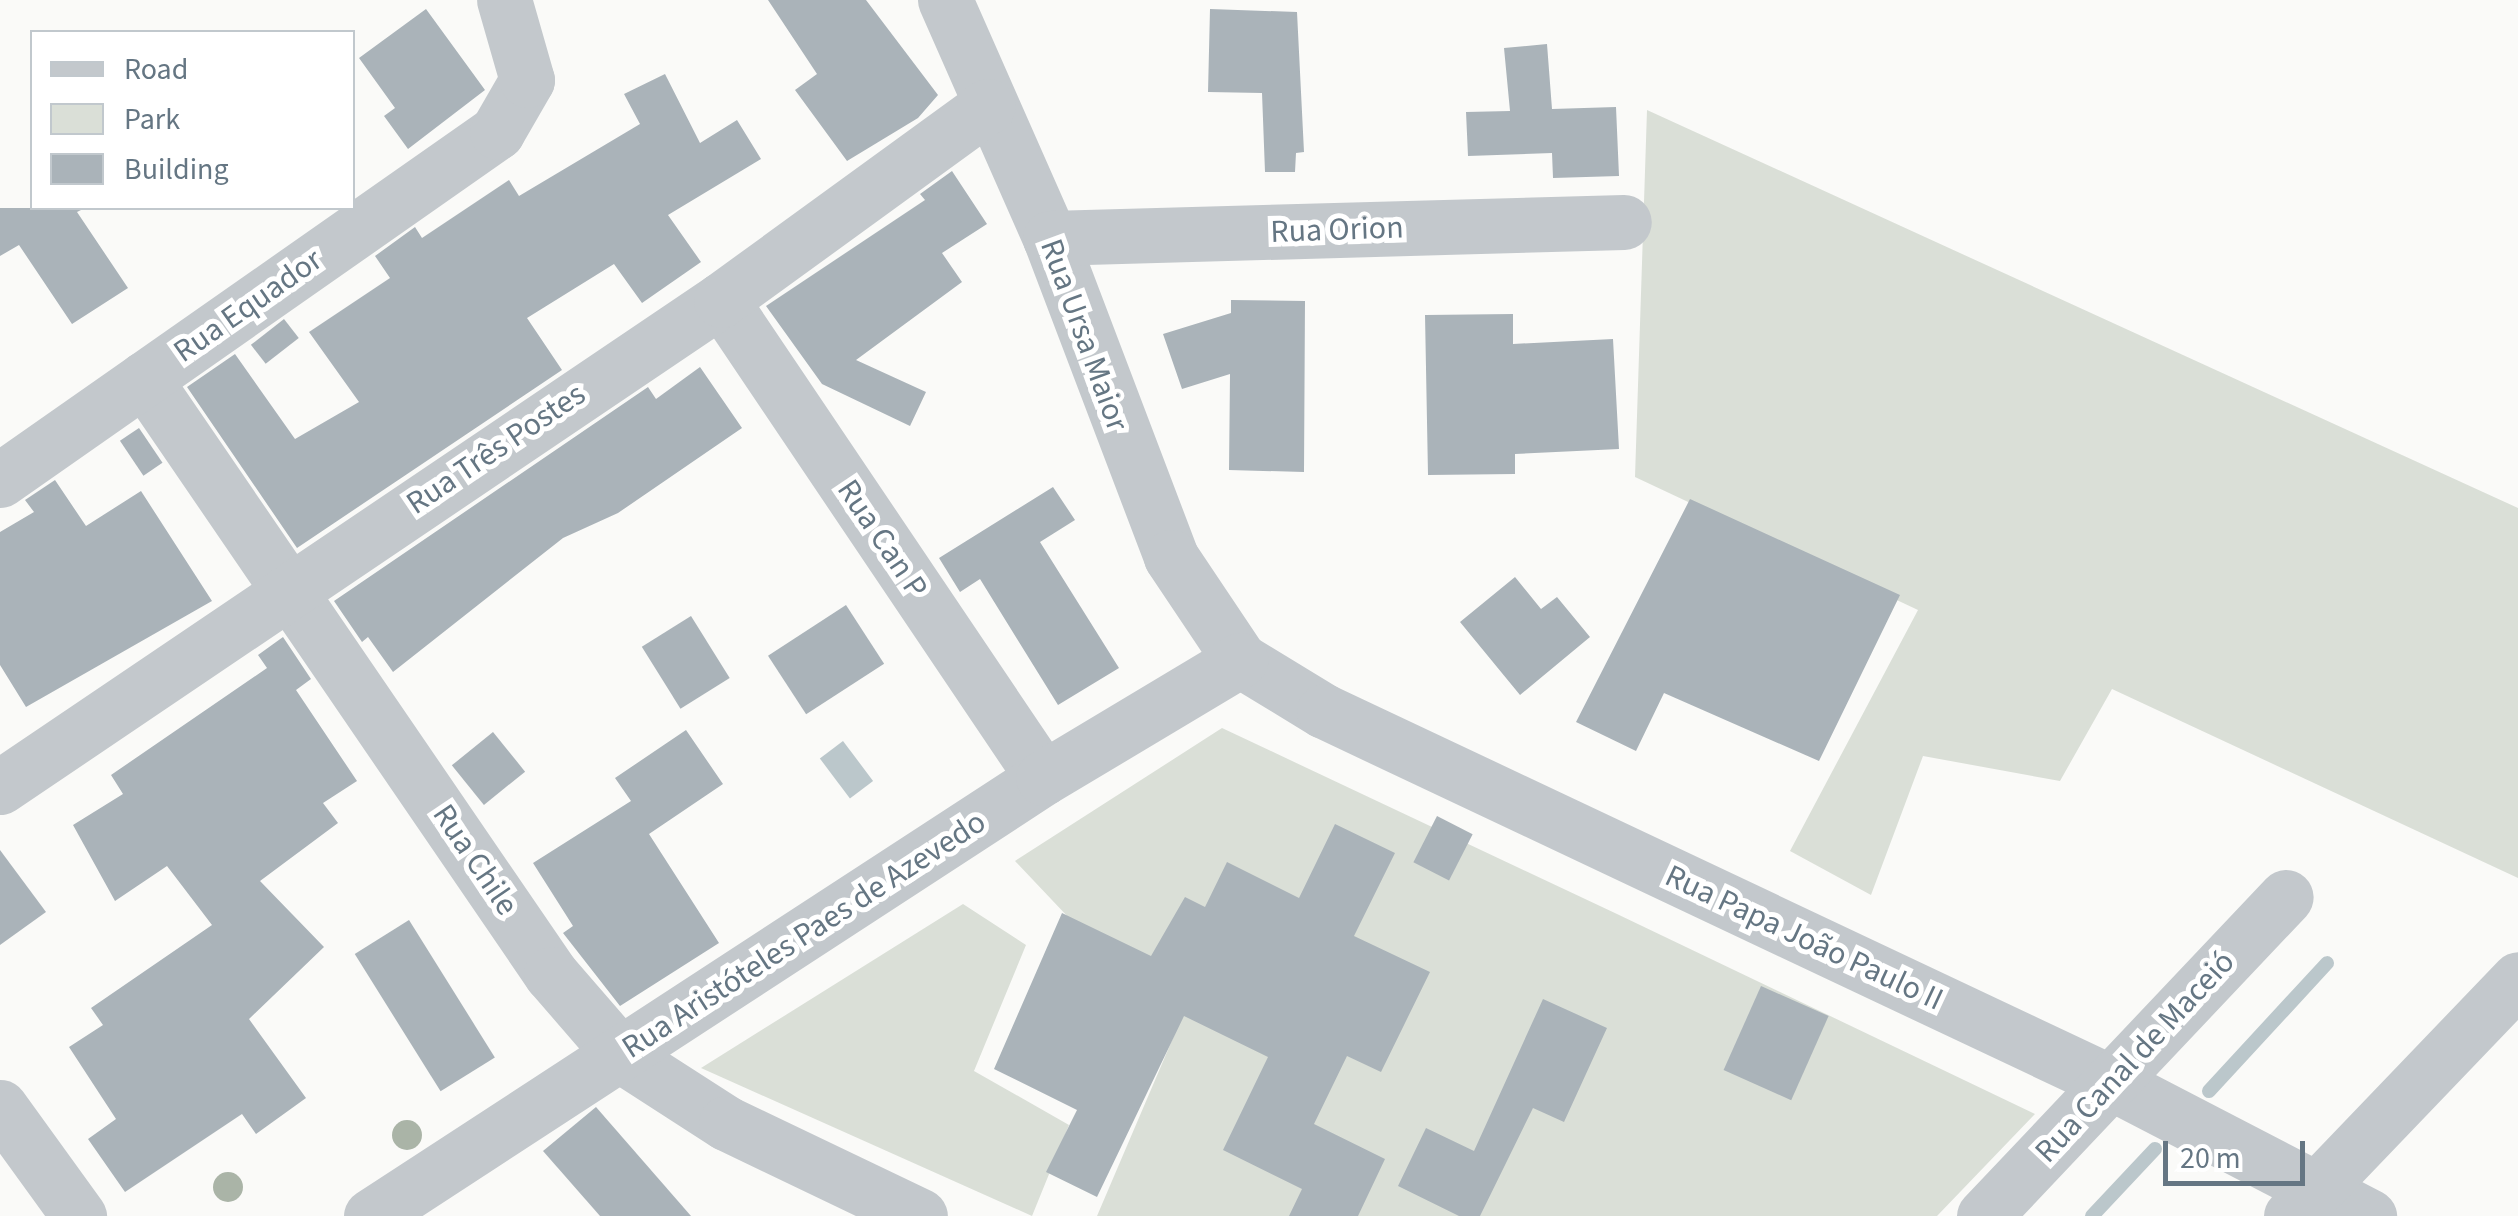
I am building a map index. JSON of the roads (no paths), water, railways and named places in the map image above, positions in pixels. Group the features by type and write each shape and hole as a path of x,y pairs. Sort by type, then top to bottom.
{"street":[{"name":"Rua Equador","path":"0,480 497,132 527,80 504,0"},
{"name":"Rua Ursa Maior","path":"945,0 988,106 1050,238 1172,557 1240,660"},
{"name":"Rua Três Postes","path":"0,787 290,586 721,300 988,106"},
{"name":"Rua Orion","path":"1050,238 1624,222"},
{"name":"Rua Can P","path":"721,300 1043,778"},
{"name":"Rua Chile","path":"144,378 290,586 551,974 622,1056 726,1123 920,1216"},
{"name":"Rua Aristóteles Paes de Azevedo","path":"372,1216 1043,778 1240,660"},
{"name":"Rua Papa João Paulo II","path":"1240,660 1324,711 2110,1082 2303,1203 2369,1216"},
{"name":"Rua Canal de Maceió","path":"1984,1216 2286,898"},
{"path":"2303,1203 2518,979"},
{"path":"0,1106 79,1216"}],"waterway":[{"path":"2209,1091 2327,963"},
{"path":"2092,1216 2155,1149"}]}
